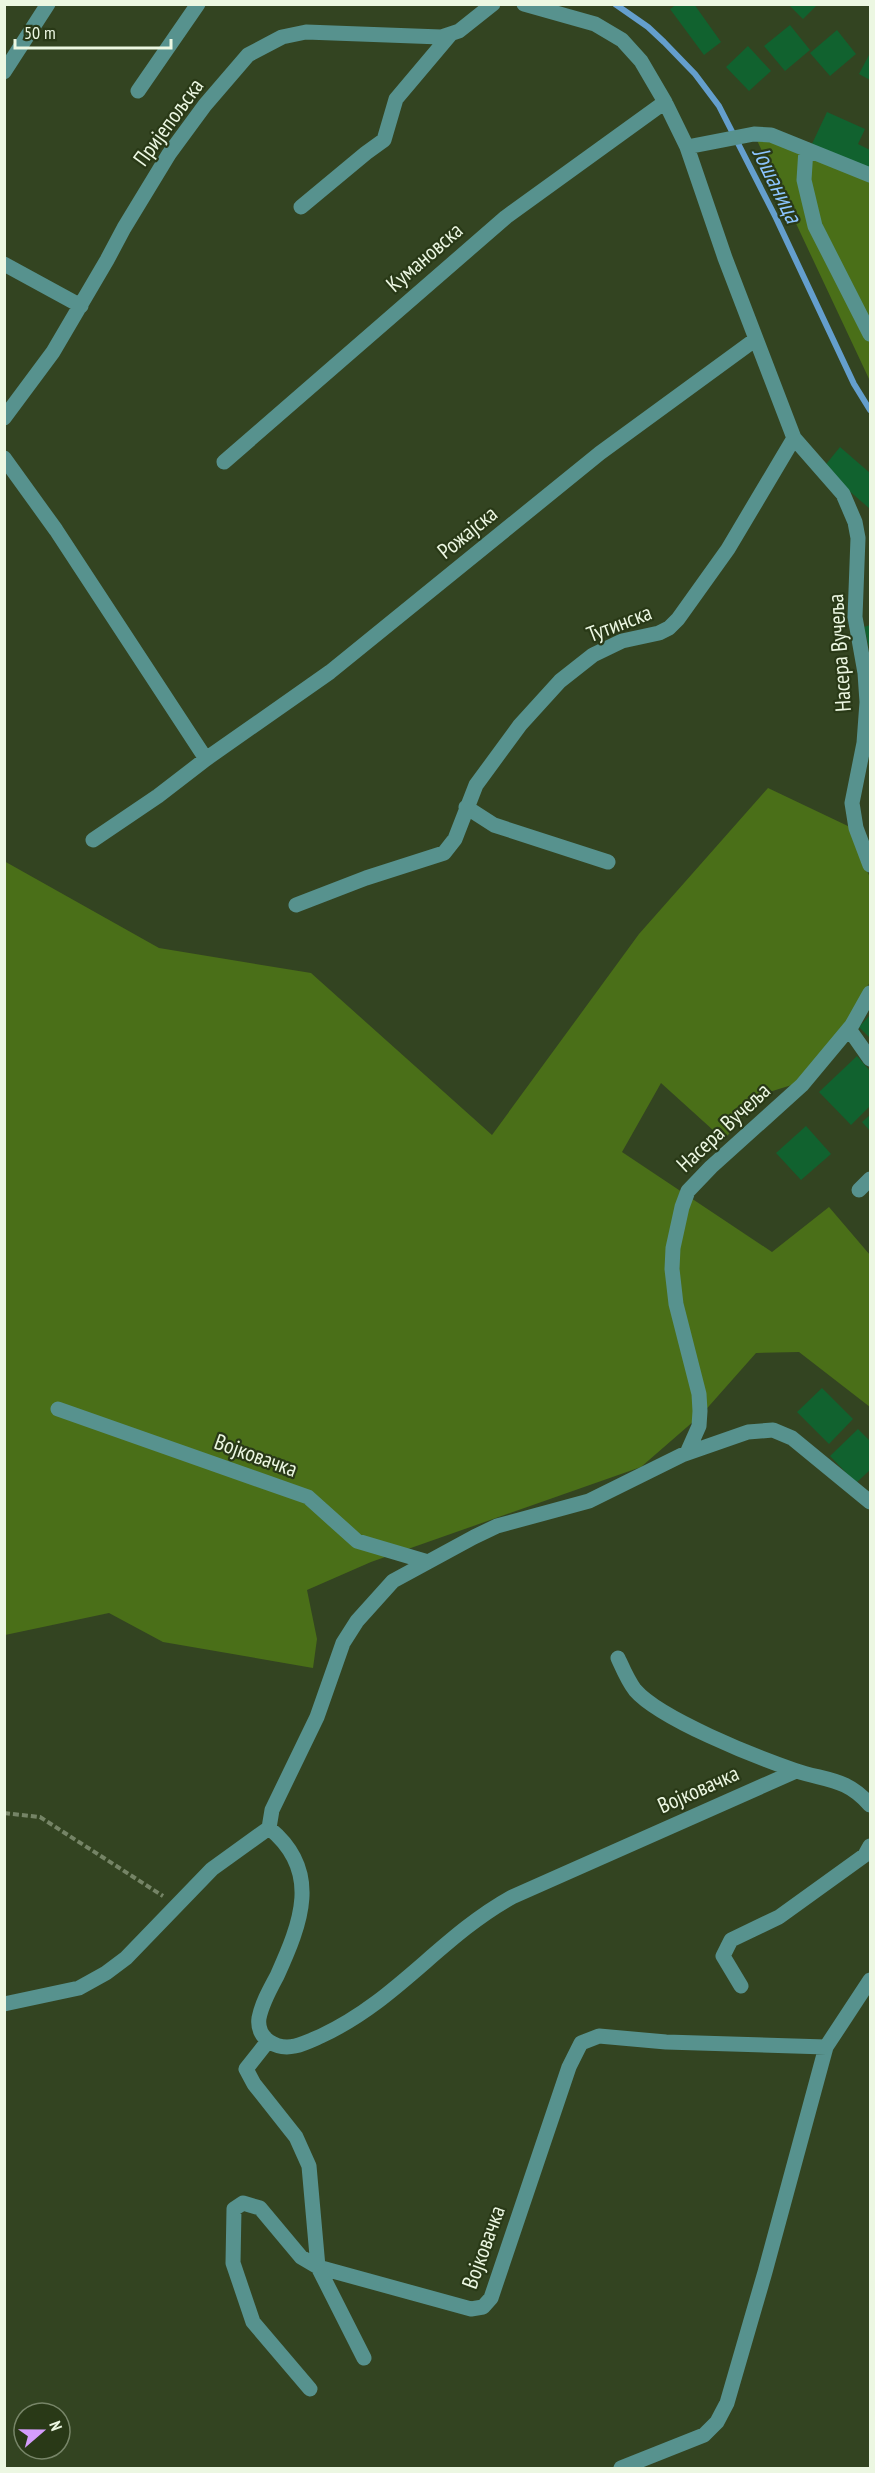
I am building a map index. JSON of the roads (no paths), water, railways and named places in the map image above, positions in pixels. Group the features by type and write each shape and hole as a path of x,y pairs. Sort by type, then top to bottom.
{"street":[{"path":"4,72 48,4"},
{"path":"138,91 198,4"},
{"path":"301,207 384,140 396,99 450,35 459,31 493,4"},
{"path":"524,4 594,24 622,40 640,61 665,102 687,147 725,258 794,438"},
{"name":"Пријепољска","path":"4,418 53,352 169,154 212,96 248,55 282,38 306,32 422,37 450,35"},
{"name":"Кумановска","path":"224,462 506,217 665,102"},
{"path":"687,147 707,141 754,134 771,135 870,175"},
{"path":"806,149 804,180 815,226 870,334"},
{"path":"4,264 81,306"},
{"name":"Рожајска","path":"93,840 159,796 206,759 330,672 600,453 756,339"},
{"name":"Насера Вучеља","path":"794,438 843,494 855,522 858,538 855,617 867,690 867,740 852,803 856,828 870,865"},
{"name":"Тутинска","path":"296,904 444,853 455,839 476,784 520,725 560,681 593,655 622,641 659,633 669,628 678,619 728,549 794,438"},
{"path":"4,458 56,530 206,759"},
{"path":"466,807 494,825 608,862"},
{"name":"Насера Вучеља","path":"687,1453 699,1426 699,1394 676,1304 672,1269 673,1248 688,1191 731,1148 801,1085 849,1029 870,993"},
{"path":"849,1029 870,1059"},
{"path":"859,1190 870,1179"},
{"name":"Војковачка","path":"58,1409 308,1497 357,1541 428,1562"},
{"path":"4,2004 79,1988 106,1973 126,1958 212,1869 268,1828 272,1810 318,1717 343,1643 357,1621 393,1581 497,1526 589,1500 687,1453 748,1432 773,1430 792,1438 870,1502"},
{"name":"Војковачка","path":"618,1658 627,1678 647,1701 747,1752 796,1771 830,1779 858,1791 870,1805"},
{"name":"Војковачка","path":"268,2041 284,2048 294,2047 339,2027 381,2001 470,1923 505,1900 796,1771"},
{"path":"268,1828 283,1839 291,1850 300,1874 302,1890 299,1924 259,2018 259,2027 268,2041 246,2069 254,2084 296,2137 309,2166 318,2267 364,2358"},
{"path":"741,1986 723,1956 730,1940 779,1917 865,1855 870,1846"},
{"path":"621,2469 704,2435 717,2422 727,2403 826,2047 870,1980"},
{"name":"Војковачка","path":"310,2390 253,2322 232,2263 234,2209 243,2203 260,2208 301,2256 318,2267 471,2309 483,2307 490,2298 569,2067 581,2043 599,2036 666,2042 826,2047"}],"waterway":[{"name":"Јошаница","path":"615,4 648,27 664,42 695,74 719,106 776,218 854,384 870,410"}]}
